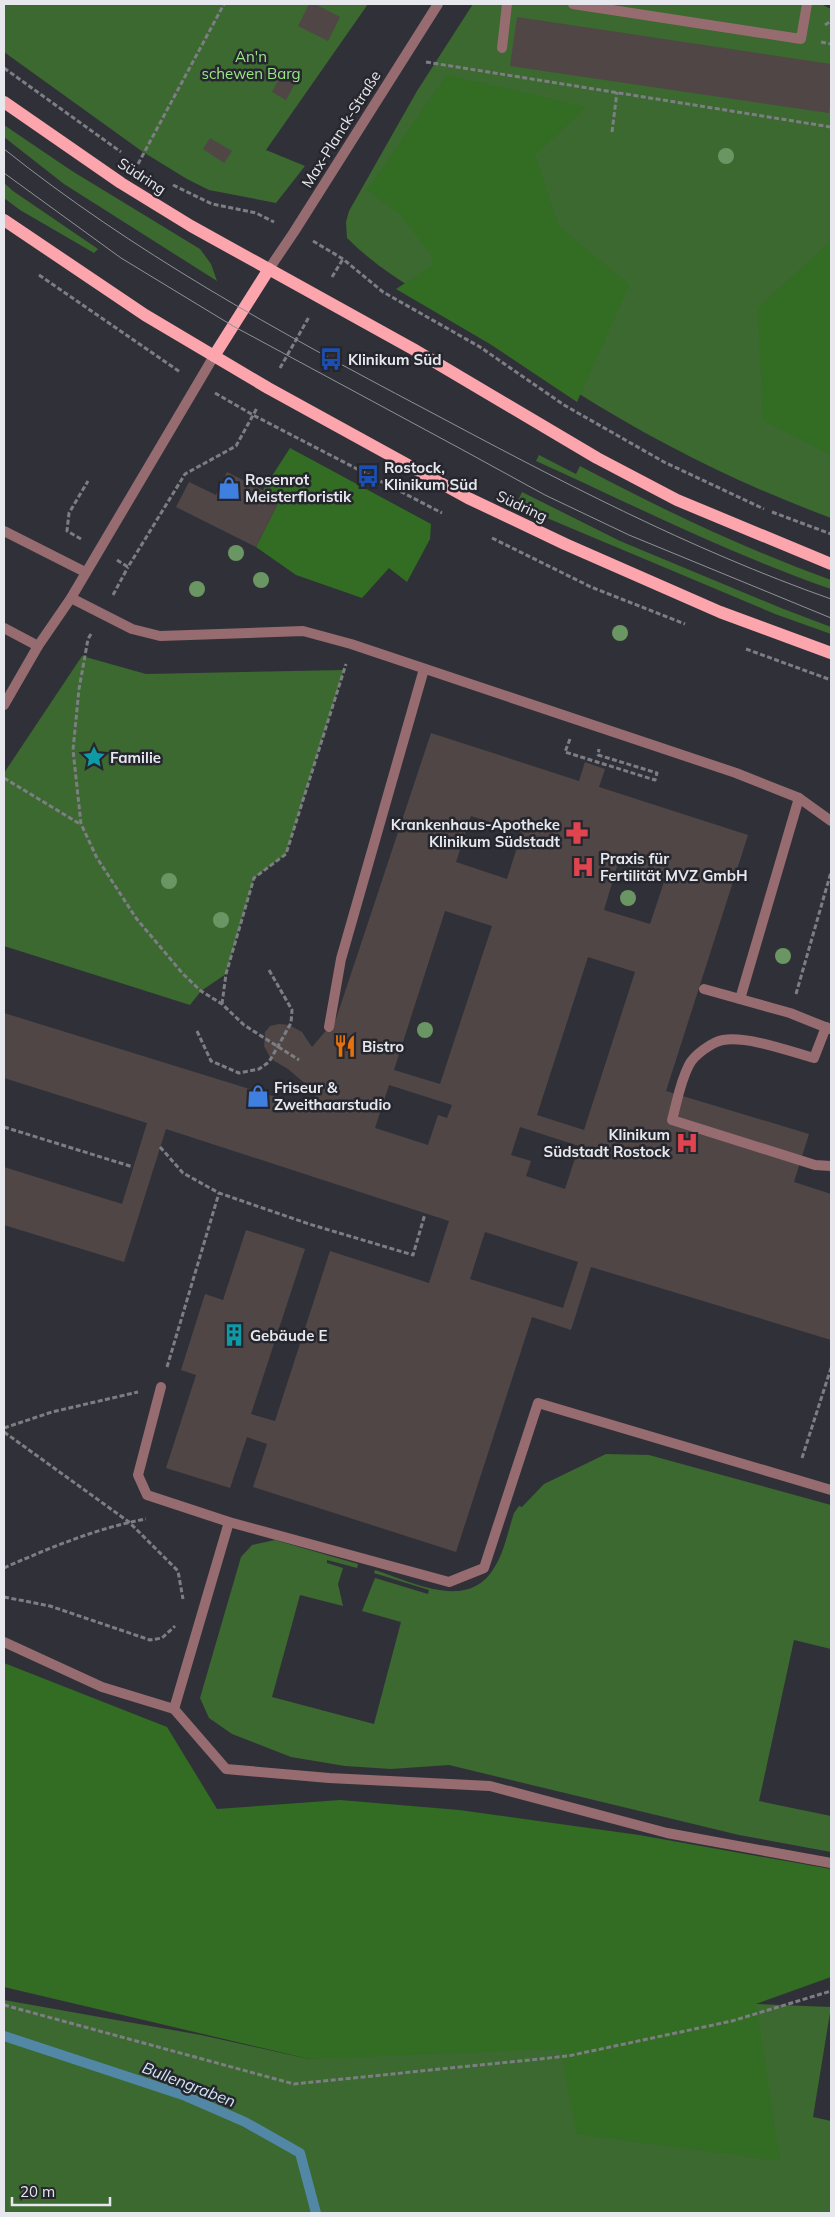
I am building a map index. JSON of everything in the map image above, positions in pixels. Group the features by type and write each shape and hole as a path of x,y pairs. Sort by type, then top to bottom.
{"main road":[{"name":"Südring","path":"4,102 129,188 191,226 321,296 597,458 686,504 831,564"},
{"name":"Südring","path":"4,220 145,315 268,388 468,498 564,544 720,612 831,653"},
{"path":"214,356 268,268"}],"street":[{"name":"Max-Planck-Straße","path":"268,268 294,232 438,4"},
{"path":"502,48 507,4"},
{"path":"573,4 800,39 807,4"},
{"path":"4,705 38,646 71,598 214,356"},
{"path":"4,531 86,572"},
{"path":"71,598 132,629 160,636 303,631 351,644 736,773 799,798 831,821"},
{"path":"4,628 38,646"},
{"path":"329,1028 341,959 424,669"},
{"path":"740,999 799,798"},
{"path":"704,989 790,1013 828,1028 814,1058 756,1042 722,1040 704,1050 690,1062 682,1081 672,1120 815,1165 831,1166"},
{"path":"161,1387 138,1475 147,1495 229,1522 449,1582 484,1568 538,1403 831,1490"},
{"path":"174,1709 229,1522"},
{"path":"4,1642 102,1687 174,1709 226,1769 329,1778 490,1786 667,1833 831,1862"}],"path":[{"path":"138,164 224,4"},
{"path":"404,56 510,76 831,127"},
{"path":"4,68 123,153"},
{"path":"612,132 616,92"},
{"path":"130,159 146,169"},
{"path":"169,183 212,204 256,213"},
{"path":"328,248 383,292 480,347 564,405 664,462 769,511 831,534"},
{"path":"299,1060 244,1025 222,1004 201,991 183,974 136,918 97,858 81,824 73,750 79,689 88,639 128,567 185,474 236,446 343,259"},
{"path":"88,481 69,513 67,531 128,567"},
{"path":"222,1004 226,974 254,878 286,854 351,644"},
{"path":"566,752 594,763 655,780 657,773 598,754"},
{"path":"4,778 81,824"},
{"path":"790,1013 831,872"},
{"path":"196,1031 211,1061 239,1073 259,1069 269,1062 291,1023 292,1010 268,970"},
{"path":"4,1127 133,1167"},
{"path":"160,1147 183,1172 219,1193 309,1224 413,1254 425,1214"},
{"path":"4,1430 52,1412 161,1387 219,1193"},
{"path":"795,1480 831,1368"},
{"path":"4,1430 129,1522 178,1571 183,1601"},
{"path":"4,1568 46,1549 129,1522 164,1515 169,1502"},
{"path":"4,1597 50,1606 150,1640 162,1638 176,1626 178,1618"},
{"path":"4,2005 294,2084 568,2056 732,2021 831,1991"}],"green space":[{"name":"An'n schewen Barg","path":"4,4 368,4 266,150 305,166 276,203 209,190 187,179 143,152 4,52"},
{"path":"473,4 821,4 831,9 831,518 765,492 701,462 638,429 565,385 499,340 414,290 379,266 347,238 346,222 349,211 417,91"},
{"path":"447,75 586,107 535,155 558,226 629,285 577,402 490,344 396,289 433,265 432,256 400,214 367,190"},
{"path":"4,125 72,171 200,249 211,264 217,281 64,184 4,137"},
{"path":"4,183 98,249 94,253 20,210 4,198"},
{"path":"831,241 831,455 763,420 758,308"},
{"path":"290,448 431,524 430,539 407,582 389,568 362,598 296,575 256,547 280,499 263,490"},
{"path":"539,455 576,474 580,466 704,528 831,580 831,589 719,545 645,512 536,461"},
{"path":"522,492 620,541 831,627 831,634 775,614 516,505"},
{"path":"82,656 146,674 344,670 286,854 254,878 226,974 201,991 190,1005 4,946 4,773"},
{"path":"606,1454 649,1455 831,1505 831,1649 794,1640 759,1801 831,1816 831,1852 739,1835 449,1765 391,1769 345,1766 291,1757 232,1734 209,1718 200,1698 241,1557 252,1545 275,1540 358,1564 357,1568 327,1560 327,1563 343,1568 338,1584 343,1606 300,1595 272,1697 374,1724 401,1622 362,1611 375,1578 428,1594 429,1590 374,1573 375,1570 439,1590 455,1591 470,1589 483,1581 494,1568 503,1549 514,1513 519,1506 522,1507 544,1484"},
{"path":"4,1663 167,1727 217,1809 340,1800 459,1810 639,1835 831,1869 831,1977 756,2004 780,2161 577,2134 561,2049 309,2059 4,1987"},
{"path":"4,2000 201,2035 309,2059 756,2004 831,2007 813,2117 831,2121 831,2213 4,2213"}],"building":[{"path":"309,4 315,4 340,17 328,41 298,26"},
{"path":"517,17 831,64 829,113 510,66"},
{"path":"283,71 298,78 286,100 272,92"},
{"path":"210,138 232,151 224,163 203,149"},
{"path":"227,472 280,499 256,547 176,507 189,482 216,495"},
{"name":"Klinikum Südstadt Rostock","path":"431,733 579,781 585,762 605,769 599,787 748,835 666,1091 809,1134 794,1182 831,1194 831,1340 591,1267 571,1330 532,1317 456,1552 253,1487 267,1444 247,1437 230,1488 166,1468 196,1375 181,1370 205,1294 223,1300 246,1230 305,1249 251,1414 275,1421 330,1251 429,1283 449,1221 166,1129 124,1262 4,1225 4,1167 122,1204 147,1123 4,1078 4,1013 311,1108 316,1093 288,1069 271,1059 264,1046 265,1032 270,1026 279,1024 289,1025 302,1032 312,1047 336,1019","holes":["471,816 522,832 507,879 456,862","618,863 665,879 650,924 604,910","445,911 492,926 440,1084 394,1070","588,957 635,972 584,1130 537,1115","389,1085 452,1105 447,1118 438,1115 428,1145 375,1128","520,1127 579,1146 565,1189 526,1176 531,1161 511,1155","485,1232 578,1262 563,1308 470,1279"]}],"waterway":[{"name":"Bullengraben","path":"4,2036 183,2095 245,2122 300,2153 316,2213"}],"tram line":[{"path":"4,149 53,187 155,256 314,350 523,461 624,511 726,558 831,599"},
{"path":"4,173 121,258 233,326 545,495 629,535 831,618"}],"place":[{"name":"Klinikum Süd","path":"331,359"},
{"name":"Rostock, Klinikum Süd","path":"368,476"},
{"name":"Rosenrot Meisterfloristik","path":"229,488"},
{"name":"Familie","path":"94,757"},
{"name":"Krankenhaus-Apotheke Klinikum Südstadt","path":"577,833"},
{"name":"Praxis für Fertilität MVZ GmbH","path":"583,867"},
{"name":"Bistro","path":"345,1046"},
{"name":"Friseur & Zweithaarstudio","path":"258,1096"},
{"name":"Klinikum Südstadt Rostock","path":"687,1143"},
{"name":"Gebäude E","path":"234,1335"}]}
